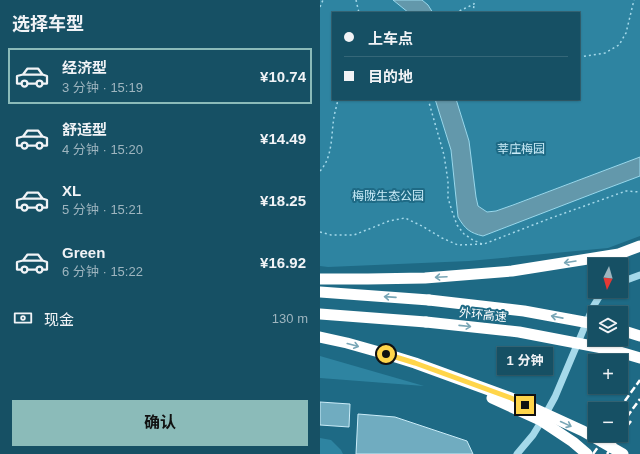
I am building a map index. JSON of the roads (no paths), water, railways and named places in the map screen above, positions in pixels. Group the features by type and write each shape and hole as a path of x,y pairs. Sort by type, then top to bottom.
{"highway":[{"path":"614,255 640,246"},
{"path":"320,279 397,279 512,271 640,251"},
{"name":"外环高速","path":"320,292 429,300 524,311 588,323"},
{"name":"外环高速","path":"320,314 426,322 520,332 613,350 640,358"},
{"path":"628,332 640,336"},
{"path":"320,337 360,346 415,363 511,398 583,431 623,454"},
{"path":"415,363 540,420 574,442 587,454"}],"street":[{"path":"628,279 640,274"},
{"path":"517,454 533,435 544,417 592,307 598,298"}],"railway":[{"path":"624,402 640,380"},
{"path":"628,415 640,399"},
{"path":"628,425 631,421"},
{"path":"593,454 602,442"},
{"path":"607,454 616,442"}],"park label":[{"name":"莘庄梅园","path":"521,149"},
{"name":"梅陇生态公园","path":"388,196"}]}
